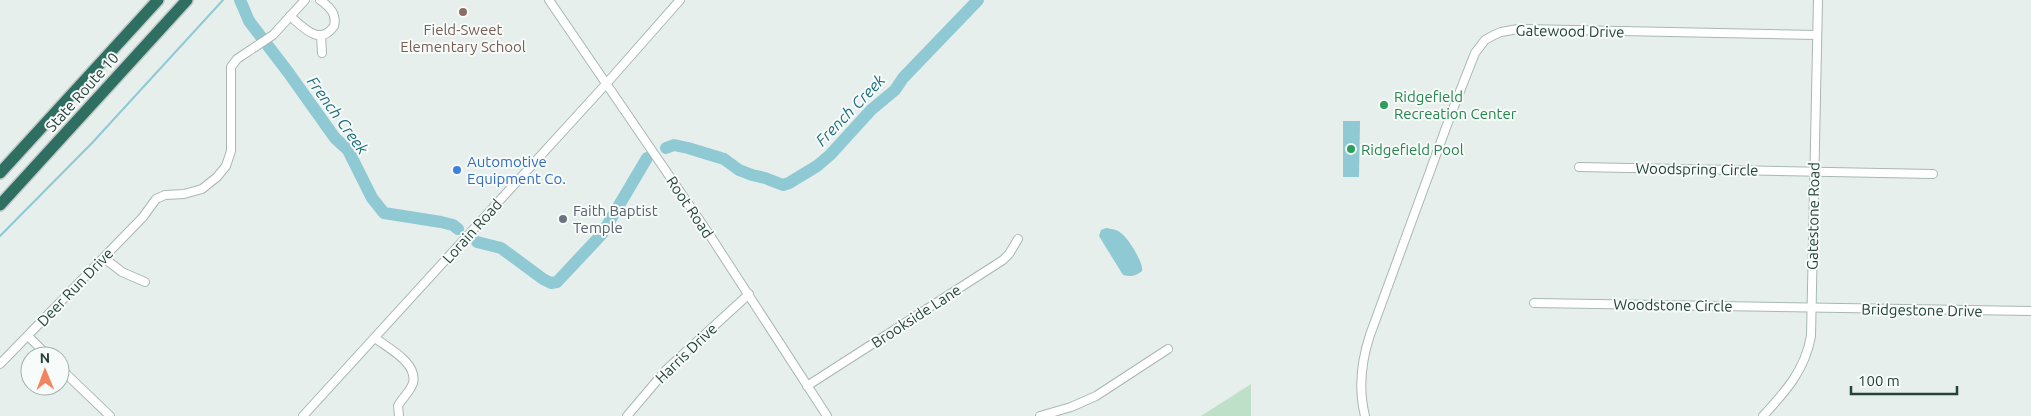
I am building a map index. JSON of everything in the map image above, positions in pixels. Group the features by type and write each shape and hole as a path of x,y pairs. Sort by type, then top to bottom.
{"highway":[{"name":"State Route 10","path":"0,173 158,0"},
{"name":"State Route 10","path":"0,205 186,0"}],"street":[{"name":"Deer Run Drive","path":"0,364 144,217 156,199 165,195 184,194 202,189 217,177 226,166 230,151 232,68 238,59 272,35 305,0"},
{"path":"290,16 311,33 321,36 331,31 335,21 332,10 320,0"},
{"name":"Root Road","path":"549,0 749,294 827,416"},
{"name":"Lorain Road","path":"303,416 606,84 680,0"},
{"name":"Gatestone Road","path":"1763,416 1791,385 1804,362 1811,336 1818,0"},
{"name":"Gatewood Drive","path":"1365,416 1360,380 1370,334 1464,79 1475,53 1485,40 1501,32 1518,29 1817,35"},
{"path":"321,36 322,53"},
{"name":"Woodspring Circle","path":"1579,167 1933,174"},
{"path":"136,210 144,217"},
{"name":"Brookside Lane","path":"807,386 1003,260 1018,239"},
{"path":"104,258 122,272 145,282"},
{"name":"Harris Drive","path":"627,416 666,370 749,294"},
{"name":"Woodstone Circle","path":"1534,303 1812,308"},
{"name":"Bridgestone Drive","path":"1812,308 2031,311"},
{"path":"28,336 38,346"},
{"path":"375,338 409,364 412,370 412,384 398,406 399,416"},
{"path":"1040,416 1071,407 1096,396 1168,349"},
{"path":"70,378 110,416"}],"green space":[{"path":"1251,384 1251,416 1201,416"}],"water":[{"name":"Ridgefield Pool","path":"1343,121 1360,121 1359,177 1343,177"},
{"path":"1106,228 1118,231 1128,240 1138,257 1142,271 1133,276 1123,275 1099,236 1101,230"}],"waterway":[{"name":"French Creek","path":"0,236 92,143 223,0"},
{"name":"French Creek","path":"240,0 249,21 335,138 348,150 372,198 384,213 441,222 453,225 458,229"},
{"name":"French Creek","path":"666,148 674,145 688,148 724,159 739,170 752,175 783,185 789,183 817,166 830,155 871,110 895,90 903,78 978,0"},
{"name":"French Creek","path":"477,242 501,248 543,279 551,283 557,282 602,234 647,158"}],"place":[{"name":"Field-Sweet Elementary School","path":"463,12"},
{"name":"Ridgefield Recreation Center","path":"1384,105"},
{"name":"Ridgefield Pool","path":"1351,149"},
{"name":"Automotive Equipment Co.","path":"457,170"},
{"name":"Faith Baptist Temple","path":"563,219"}]}
